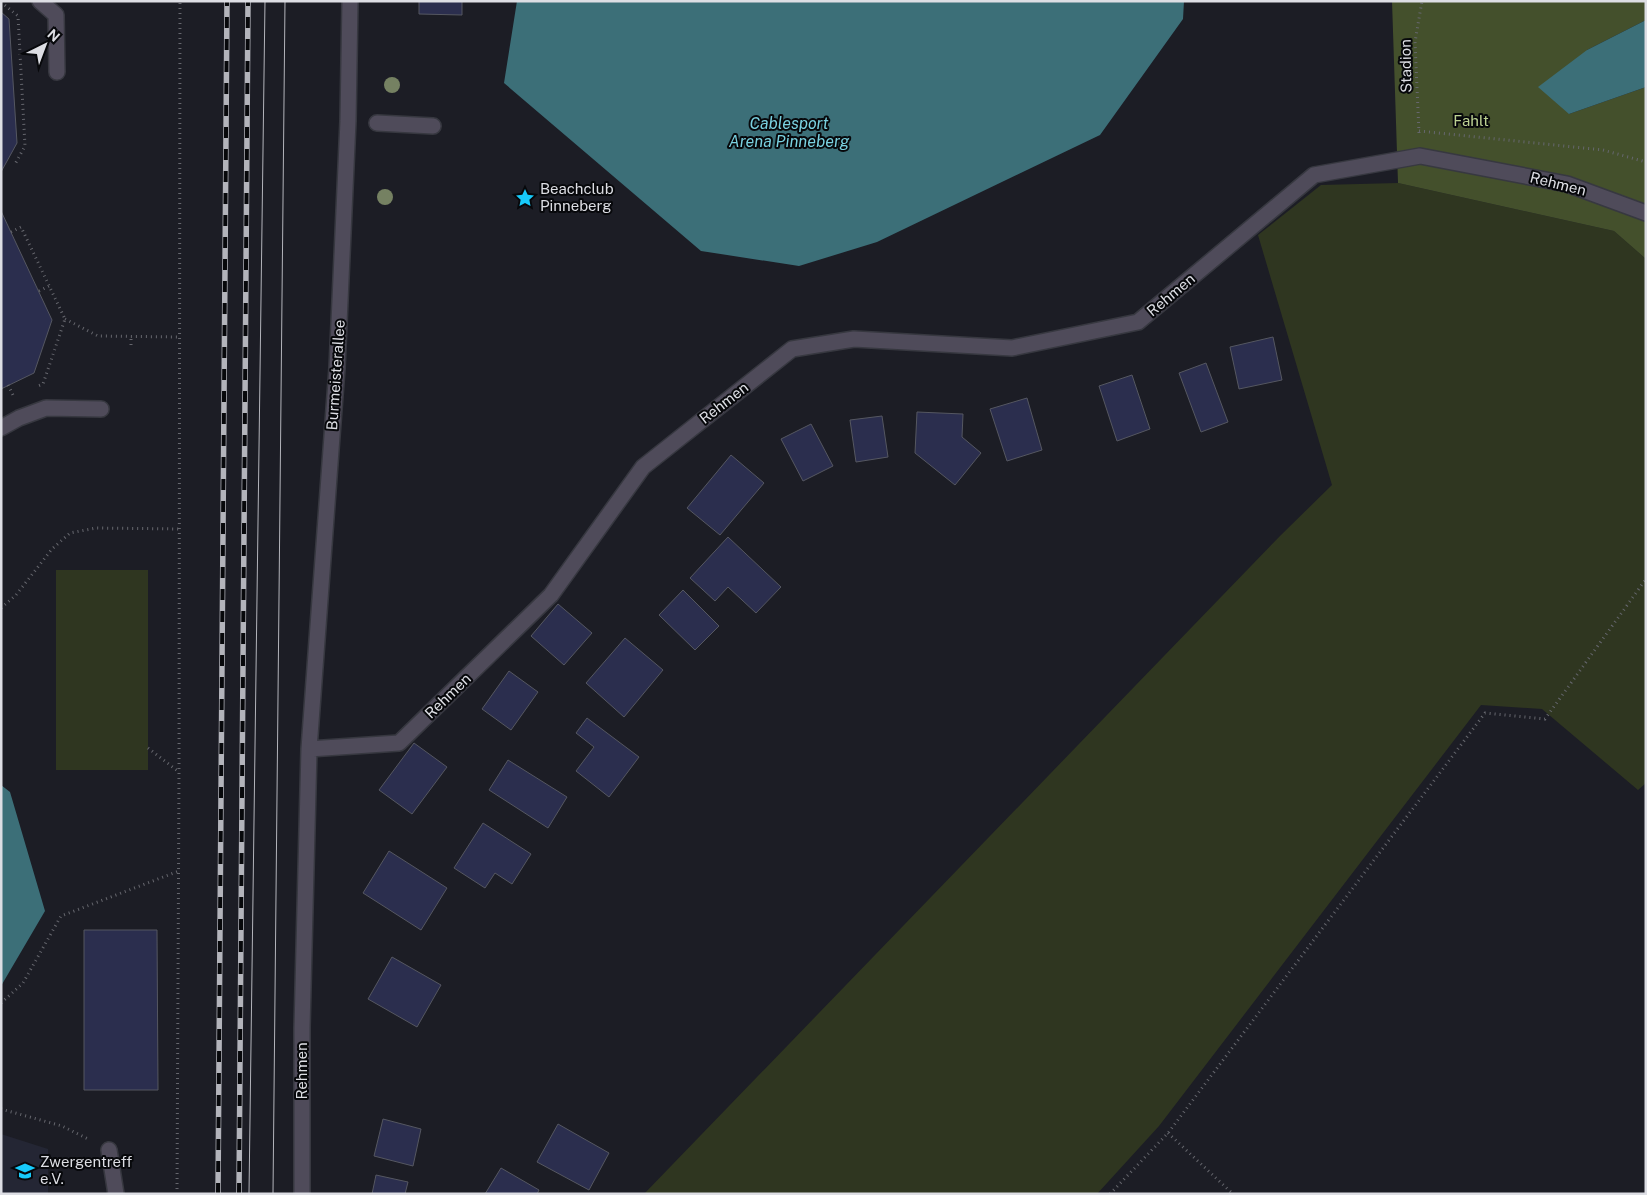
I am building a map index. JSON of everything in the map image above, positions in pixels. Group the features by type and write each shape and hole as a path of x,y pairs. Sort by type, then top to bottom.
{"street":[{"path":"40,1 56,15 57,72"},
{"name":"Burmeisterallee","path":"309,749 337,368 348,121 350,1"},
{"path":"376,123 433,126"},
{"name":"Rehmen","path":"302,1194 302,1028 309,749 399,743 551,595 643,467 792,349 854,339 1012,348 1138,322 1314,175 1420,156 1567,184 1646,213"},
{"path":"1,428 19,418 46,408 101,409"},
{"path":"109,1150 116,1194"}],"path":[{"path":"177,1194 180,1"},
{"name":"Stadion","path":"1422,1 1415,42 1419,131 1603,150 1646,162"},
{"path":"1,2 18,16 25,146 14,166"},
{"path":"11,232 21,227 65,319 98,336 180,337"},
{"path":"38,291 49,286"},
{"path":"36,387 43,384 65,319"},
{"path":"131,337 131,345"},
{"path":"8,385 14,398"},
{"path":"8,401 21,394"},
{"path":"1,608 16,595 52,550 70,533 96,528 180,529"},
{"path":"1110,1194 1168,1133 1485,713 1545,718 1646,579"},
{"path":"148,748 179,772"},
{"path":"1,1003 23,983 61,916 179,871"},
{"path":"1,1109 62,1126 109,1150"},
{"path":"1168,1133 1233,1194"}],"shaded area":[{"name":"Zwergentreff e.V.","path":"1,1134 48,1149 48,1194 1,1194"}],"green space":[{"name":"Fahlt","path":"1392,1 1646,1 1646,20 1587,50 1569,114 1646,87 1646,259 1614,231 1398,183"},
{"path":"1398,183 1614,231 1646,259 1646,783 1638,790 1542,709 1481,705 1159,1126 1097,1194 644,1194 1280,536 1332,485 1258,235 1321,185"},
{"path":"56,570 148,570 148,770 56,770"}],"water":[{"name":"Cablesport Arena Pinneberg","path":"517,1 1184,1 1183,19 1100,135 877,242 799,266 701,251 504,83"},
{"path":"1646,20 1646,87 1569,114 1538,87 1587,50"},
{"path":"1,785 10,792 45,911 1,986"}],"building":[{"path":"419,1 462,1 462,15 419,14"},
{"path":"1,12 9,19 17,143 1,172"},
{"path":"1,211 52,320 34,373 1,389"},
{"path":"1273,337 1282,380 1239,389 1230,347"},
{"path":"1206,363 1228,422 1201,432 1179,373"},
{"path":"1132,375 1150,429 1117,441 1099,386"},
{"path":"1027,398 1042,450 1007,461 990,409"},
{"path":"917,412 963,414 962,437 981,453 955,485 915,453"},
{"path":"882,416 888,457 856,462 850,420"},
{"path":"811,424 833,466 803,481 781,439"},
{"path":"731,455 764,483 720,535 687,508"},
{"path":"728,537 781,587 756,613 728,587 715,601 690,578"},
{"path":"683,590 719,626 695,650 659,615"},
{"path":"558,604 592,633 564,665 531,636"},
{"path":"625,638 663,670 624,717 586,683"},
{"path":"509,671 538,692 511,730 482,709"},
{"path":"587,718 639,757 609,797 576,771 594,747 576,733"},
{"path":"414,743 447,767 412,814 379,790"},
{"path":"508,760 567,797 548,828 489,790"},
{"path":"483,823 531,854 512,884 495,873 485,888 454,868"},
{"path":"389,851 447,888 421,930 363,893"},
{"path":"84,930 157,930 158,1090 84,1090"},
{"path":"392,957 441,985 417,1027 368,999"},
{"path":"383,1119 421,1129 413,1166 374,1156"},
{"path":"558,1124 609,1153 589,1190 537,1162"},
{"path":"501,1168 539,1190 537,1194 485,1194"},
{"path":"376,1175 408,1182 405,1194 372,1194"}],"tram line":[{"path":"249,1194 265,1"},
{"path":"273,1194 285,1"}],"railway":[{"path":"218,1194 227,1"},
{"path":"239,1194 248,1"}],"place":[{"name":"Beachclub Pinneberg","path":"525,198"},
{"name":"Zwergentreff e.V.","path":"25,1171"}]}
